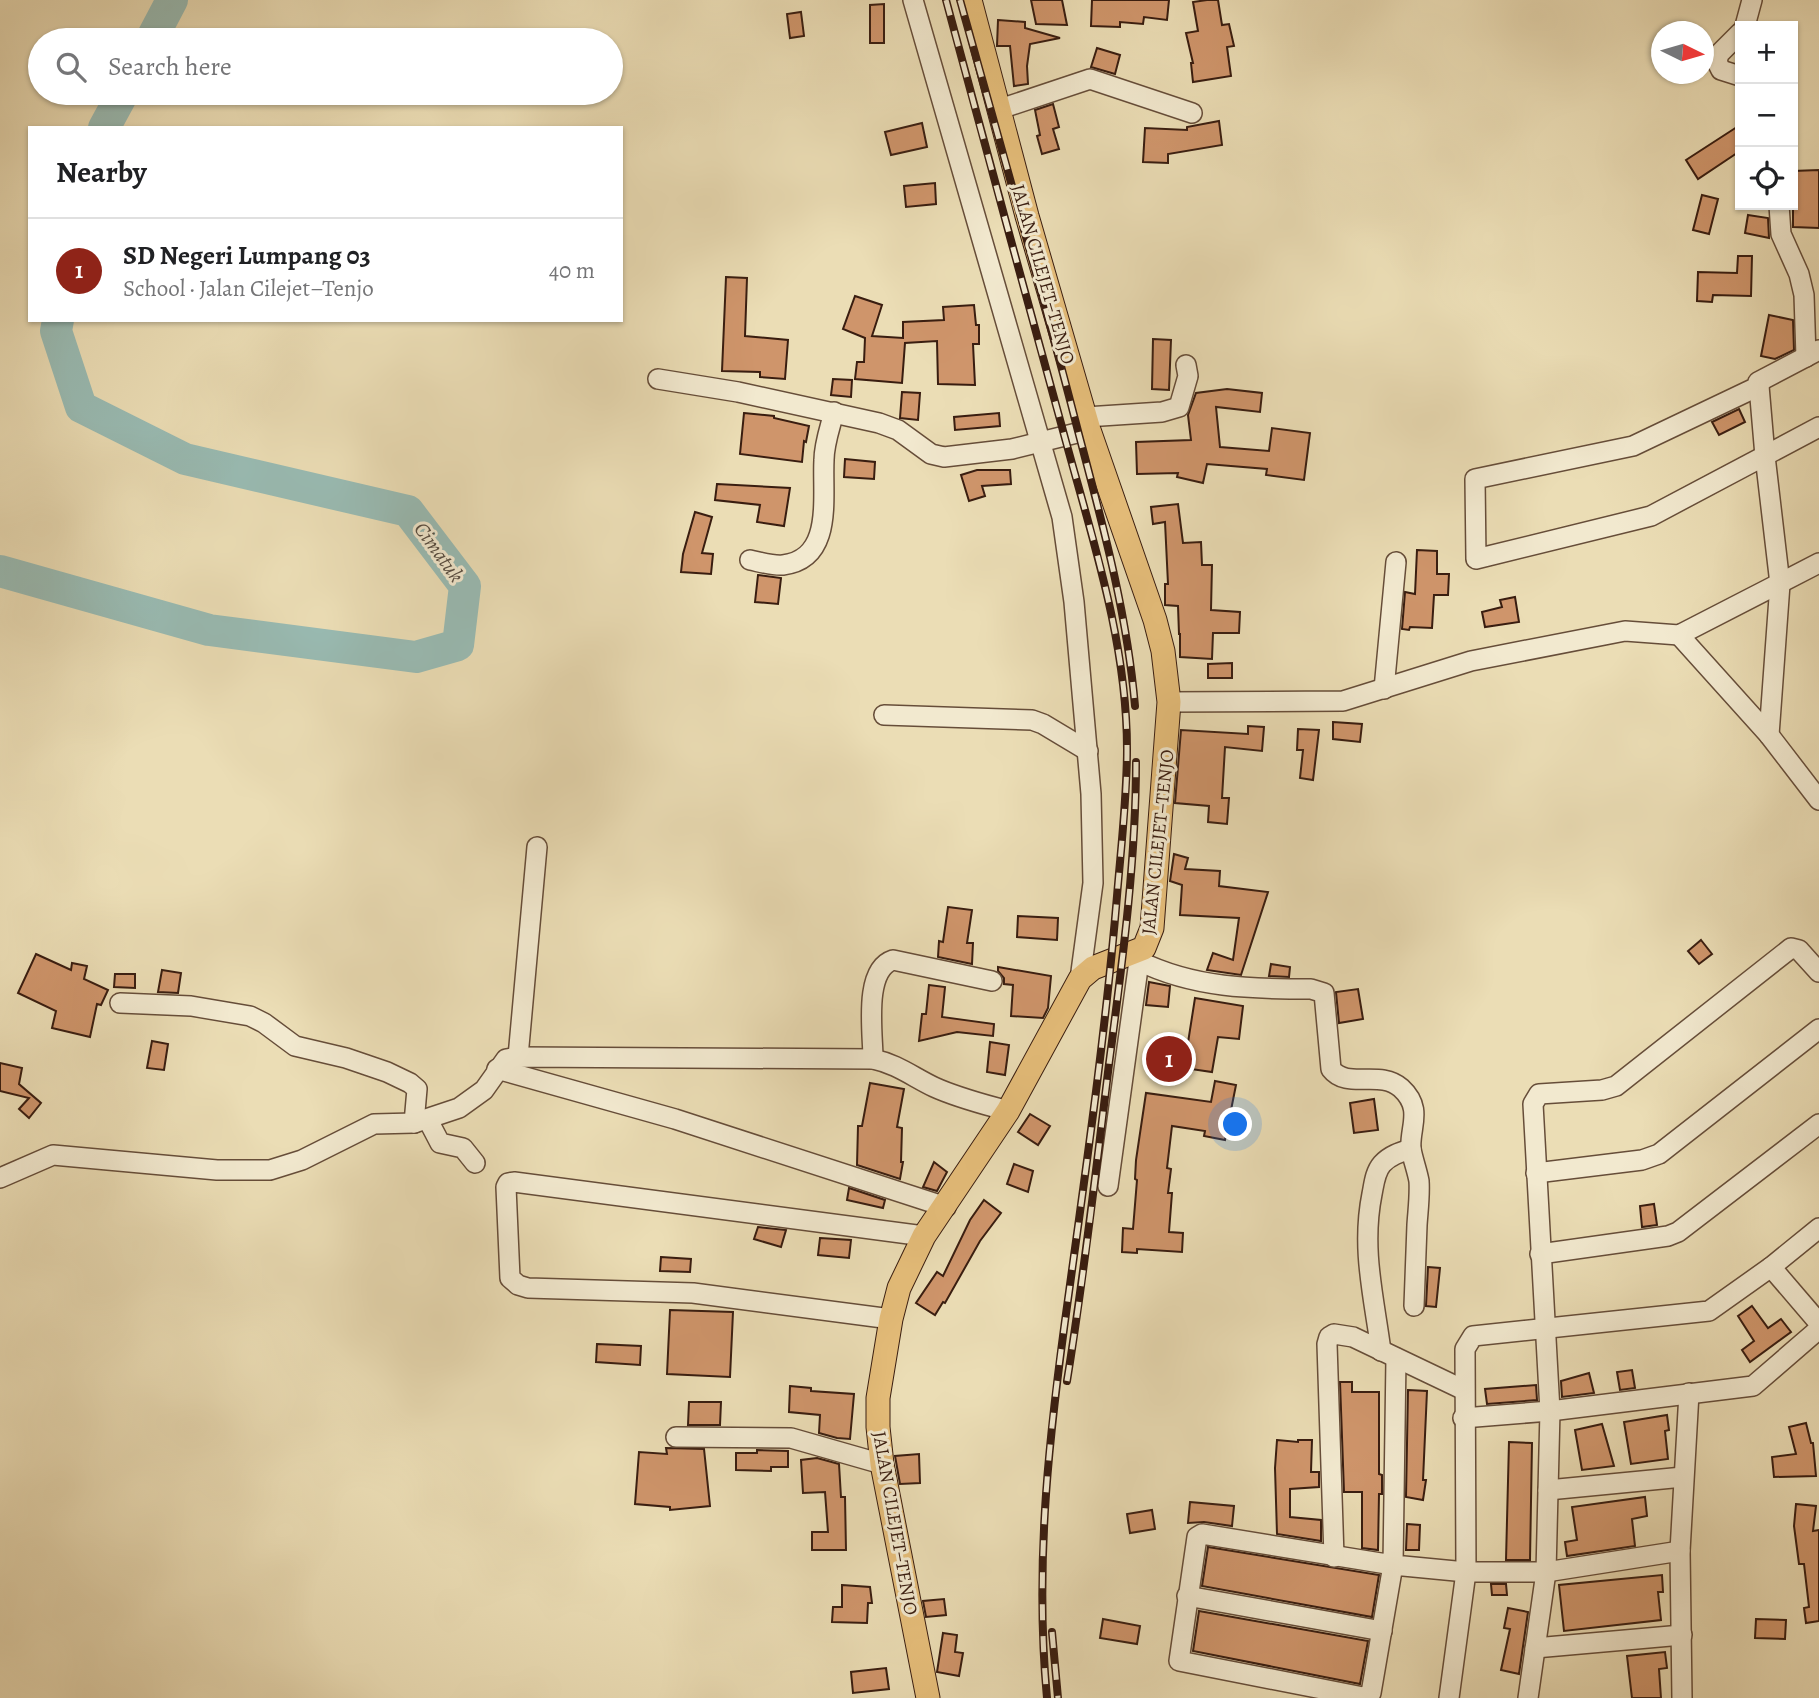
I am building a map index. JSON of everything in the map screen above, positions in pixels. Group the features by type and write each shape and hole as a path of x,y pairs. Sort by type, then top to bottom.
{"main road":[{"name":"JALAN CILEJET–TENJO","path":"928,1698 882,1464 878,1427 878,1398 891,1319 899,1288 924,1236 1009,1111 1080,979 1093,968 1141,954 1152,928 1169,702 1163,651 1155,620 1087,424 1027,216 970,0"}],"street":[{"path":"913,0 1062,517 1074,602 1091,794 1093,883 1080,979"},
{"path":"1746,21 1752,0"},
{"path":"1735,38 1719,54 1717,62 1721,70 1735,74"},
{"path":"999,109 1090,79 1192,113"},
{"path":"1769,736 1780,584 1758,382 1813,354 1804,295 1799,274 1781,234 1779,210"},
{"path":"658,379 834,412 898,430 932,454 944,457 1012,449 1041,442 1087,424 1179,407 1188,376 1186,365"},
{"path":"1759,386 1633,446 1475,479 1476,559 1651,516 1819,428"},
{"path":"750,560 781,565 801,560 814,549 822,520 824,457 834,412"},
{"path":"1384,689 1396,562"},
{"path":"1169,702 1343,701 1471,661 1625,631 1679,635 1819,563"},
{"path":"1679,635 1769,736 1819,800"},
{"path":"884,715 1032,720 1088,751"},
{"path":"518,1057 537,847"},
{"path":"1528,1698 1546,1572 1550,1411 1539,1254 1533,1104 1539,1094 1602,1090 1616,1086 1791,948 1799,950 1819,972"},
{"path":"1108,1186 1141,954 1176,976 1217,986 1311,989 1324,993 1331,1069 1336,1076 1344,1079 1381,1078 1399,1086 1412,1105 1415,1125 1411,1149 1419,1183 1414,1306"},
{"path":"873,1059 873,984 884,963 893,960 992,981"},
{"path":"120,1003 191,1006 258,1019 295,1046 346,1058 387,1072 417,1089 421,1121 440,1143 463,1148 475,1163"},
{"path":"1536,1173 1642,1160 1659,1154 1819,1028"},
{"path":"0,1178 53,1155 217,1170 270,1170 302,1160 374,1124 421,1121 459,1108 484,1090 506,1059 518,1057 873,1059 892,1063 951,1095 1009,1111"},
{"path":"497,1069 675,1119 946,1207"},
{"path":"1539,1254 1668,1236 1685,1229 1819,1124"},
{"path":"1411,1149 1392,1156 1382,1164 1375,1177 1366,1222 1369,1275 1388,1355 1393,1565 1374,1695 1363,1697 1182,1663 1178,1657 1187,1596 1197,1537 1202,1534 1334,1557 1393,1565 1466,1572 1546,1572 1679,1551"},
{"path":"891,1319 693,1293 528,1288 518,1285 510,1278 506,1187 508,1183 514,1182 924,1236"},
{"path":"1449,1698 1466,1572 1465,1349 1473,1336 1709,1311 1771,1267 1819,1228"},
{"path":"1771,1267 1819,1322"},
{"path":"1464,1418 1550,1411 1753,1386 1819,1329"},
{"path":"1334,1557 1327,1344 1329,1337 1334,1334 1353,1337 1464,1390"},
{"path":"1682,1698 1679,1551 1689,1393"},
{"path":"676,1437 791,1438 882,1464"},
{"path":"1548,1490 1683,1477"},
{"path":"1187,1596 1382,1631"},
{"path":"1535,1648 1682,1635"}],"building":[{"path":"1031,0 1062,0 1067,25 1036,24"},
{"path":"1092,0 1169,0 1167,20 1144,17 1143,24 1120,22 1120,27 1091,26"},
{"path":"1218,0 1222,25 1229,24 1234,46 1227,47 1231,76 1193,82 1193,63 1186,33 1198,31 1193,2"},
{"path":"884,4 884,43 870,43 870,5"},
{"path":"801,12 804,36 790,38 787,14"},
{"path":"998,20 1025,22 1025,28 1060,38 1030,44 1028,84 1014,86 1010,46 997,46"},
{"path":"1097,48 1120,55 1115,74 1091,67"},
{"path":"1053,104 1059,127 1053,129 1059,149 1042,154 1037,136 1040,135 1035,110"},
{"path":"1219,121 1222,145 1168,154 1168,163 1143,162 1145,128 1187,130 1187,127"},
{"path":"922,123 927,147 891,155 885,132"},
{"path":"1735,128 1735,154 1698,179 1686,160"},
{"path":"1819,170 1819,228 1793,227 1793,210 1798,210 1798,171"},
{"path":"935,183 936,204 906,207 904,186"},
{"path":"1702,195 1718,199 1709,234 1693,230"},
{"path":"1748,215 1768,218 1769,238 1745,233"},
{"path":"1738,256 1752,256 1751,296 1713,295 1712,302 1697,301 1698,272 1737,273"},
{"path":"726,277 747,278 745,336 788,340 785,379 760,377 760,372 722,371"},
{"path":"855,296 882,305 872,336 903,338 903,322 944,320 943,307 974,305 976,325 979,325 979,344 973,344 975,385 938,384 937,341 905,343 902,383 855,379 857,362 864,362 865,338 843,329"},
{"path":"1769,315 1793,320 1794,350 1775,359 1761,356"},
{"path":"1153,339 1171,340 1169,390 1152,389"},
{"path":"833,379 852,380 851,397 831,395"},
{"path":"1227,389 1262,393 1260,412 1216,407 1220,447 1269,451 1272,428 1310,433 1304,480 1266,475 1267,469 1207,464 1203,483 1177,477 1178,473 1137,474 1136,442 1191,440 1188,415 1196,393"},
{"path":"902,392 920,393 918,420 900,418"},
{"path":"1739,409 1745,422 1719,435 1712,422"},
{"path":"744,413 774,416 809,426 802,462 740,454"},
{"path":"999,413 1000,426 955,430 954,417"},
{"path":"845,459 875,462 874,479 844,477"},
{"path":"977,470 1010,470 1011,484 982,486 985,496 969,501 961,475"},
{"path":"717,484 790,488 784,526 757,522 760,505 715,500"},
{"path":"1178,504 1183,543 1201,542 1202,565 1212,565 1211,610 1240,612 1239,633 1213,633 1212,659 1180,657 1178,606 1165,605 1165,584 1168,584 1165,522 1153,524 1151,507"},
{"path":"695,512 712,517 702,553 713,554 711,574 681,572 683,554"},
{"path":"1417,550 1437,551 1437,574 1449,574 1448,595 1434,595 1432,628 1402,629 1405,592 1415,594"},
{"path":"758,575 781,578 778,604 755,602"},
{"path":"1515,597 1519,622 1485,627 1482,612 1502,607 1500,600"},
{"path":"1232,663 1232,678 1208,678 1208,664"},
{"path":"1333,722 1362,724 1360,742 1333,739"},
{"path":"1248,726 1264,727 1262,751 1225,747 1222,798 1229,798 1227,824 1208,822 1209,806 1175,803 1181,730 1248,734"},
{"path":"1298,729 1319,730 1313,780 1300,778 1303,750 1297,750"},
{"path":"1174,854 1188,858 1185,869 1220,871 1219,886 1268,892 1241,975 1207,970 1213,953 1233,960 1239,918 1180,915 1182,885 1170,881"},
{"path":"948,907 972,910 967,943 973,943 972,964 938,957 939,941 943,942"},
{"path":"1018,916 1058,918 1057,940 1017,937"},
{"path":"1701,940 1712,954 1699,964 1688,951"},
{"path":"36,954 71,970 72,963 87,966 84,979 108,990 101,1005 97,1004 90,1037 52,1028 56,1011 18,993"},
{"path":"1271,964 1290,967 1289,977 1269,976"},
{"path":"998,967 1051,976 1048,1008 1043,1018 1011,1016 1013,985 1004,984"},
{"path":"162,970 181,973 178,993 158,992"},
{"path":"115,974 135,974 135,988 114,987"},
{"path":"1149,982 1170,986 1168,1007 1146,1005"},
{"path":"929,985 945,987 942,1017 994,1024 993,1036 957,1032 919,1041 922,1014 926,1014"},
{"path":"1358,989 1363,1019 1339,1023 1336,992"},
{"path":"1195,998 1243,1006 1239,1039 1218,1037 1212,1072 1184,1068"},
{"path":"152,1041 168,1044 164,1070 147,1068"},
{"path":"990,1042 1009,1045 1005,1075 987,1072"},
{"path":"0,1063 22,1068 19,1084 41,1103 29,1118 19,1109 29,1098 0,1091"},
{"path":"1215,1081 1236,1085 1225,1140 1204,1136 1205,1131 1172,1126 1167,1168 1171,1169 1168,1193 1172,1193 1169,1232 1183,1233 1182,1252 1137,1249 1137,1253 1122,1252 1123,1228 1133,1229 1136,1160 1146,1093 1211,1102"},
{"path":"870,1083 904,1089 897,1127 902,1128 903,1162 900,1179 857,1165 858,1126 862,1126"},
{"path":"1374,1099 1378,1130 1354,1133 1350,1103"},
{"path":"1030,1114 1050,1126 1038,1145 1018,1132"},
{"path":"934,1162 947,1172 937,1191 923,1187"},
{"path":"1014,1164 1033,1171 1028,1192 1007,1184"},
{"path":"849,1188 885,1200 883,1208 847,1200"},
{"path":"984,1200 1001,1213 980,1241 945,1303 943,1302 935,1315 916,1303 937,1272 943,1276 970,1220"},
{"path":"1654,1204 1657,1225 1642,1227 1640,1206"},
{"path":"758,1227 786,1230 781,1247 754,1239"},
{"path":"820,1238 851,1240 849,1258 818,1255"},
{"path":"661,1257 691,1259 690,1272 660,1271"},
{"path":"1428,1267 1440,1268 1436,1307 1426,1306"},
{"path":"1752,1306 1768,1328 1781,1319 1791,1332 1750,1362 1742,1350 1754,1341 1738,1316"},
{"path":"670,1310 733,1312 730,1377 667,1374"},
{"path":"597,1344 641,1346 640,1365 596,1362"},
{"path":"1632,1370 1635,1388 1620,1390 1617,1372"},
{"path":"1589,1373 1594,1393 1562,1397 1561,1381"},
{"path":"1340,1382 1352,1382 1352,1392 1379,1392 1379,1474 1382,1475 1382,1494 1379,1494 1378,1550 1362,1548 1362,1492 1344,1492"},
{"path":"1536,1385 1537,1400 1487,1404 1485,1389"},
{"path":"790,1386 811,1388 811,1391 854,1394 850,1439 819,1433 820,1415 789,1412"},
{"path":"1408,1390 1427,1391 1423,1480 1426,1480 1423,1500 1406,1497"},
{"path":"689,1402 721,1402 720,1425 688,1425"},
{"path":"1667,1415 1669,1430 1665,1431 1668,1459 1631,1464 1624,1422"},
{"path":"1806,1423 1813,1443 1816,1476 1774,1477 1772,1457 1796,1454 1789,1427"},
{"path":"1602,1424 1614,1466 1582,1470 1575,1430"},
{"path":"1277,1440 1312,1440 1311,1472 1319,1472 1319,1487 1290,1489 1290,1517 1321,1520 1321,1541 1277,1534"},
{"path":"1509,1442 1532,1443 1530,1560 1506,1560"},
{"path":"666,1448 704,1449 710,1506 670,1510 670,1507 635,1504 639,1452 667,1454"},
{"path":"757,1450 788,1451 788,1467 771,1467 771,1471 736,1470 736,1453 757,1453"},
{"path":"919,1454 920,1483 900,1484 895,1456"},
{"path":"817,1458 839,1464 841,1497 845,1497 846,1550 812,1550 812,1532 828,1532 825,1492 803,1493 801,1460"},
{"path":"1645,1497 1647,1516 1632,1519 1635,1546 1567,1556 1565,1542 1577,1540 1572,1507"},
{"path":"1190,1502 1234,1506 1232,1526 1188,1523"},
{"path":"1796,1504 1816,1506 1813,1531 1819,1530 1819,1621 1806,1623 1804,1608 1809,1607 1804,1564 1799,1564 1794,1526"},
{"path":"1152,1510 1155,1529 1130,1533 1127,1514"},
{"path":"1407,1524 1420,1525 1419,1550 1406,1550"},
{"path":"1208,1547 1379,1575 1372,1617 1202,1586"},
{"path":"1662,1575 1663,1592 1658,1592 1661,1620 1564,1631 1559,1585"},
{"path":"1491,1584 1506,1584 1507,1595 1492,1595"},
{"path":"842,1585 870,1587 872,1603 868,1603 867,1623 832,1622 833,1607 842,1607"},
{"path":"944,1599 946,1615 926,1617 923,1601"},
{"path":"1508,1608 1528,1612 1519,1674 1501,1670 1510,1629 1504,1628"},
{"path":"1199,1611 1368,1641 1360,1684 1193,1651"},
{"path":"1103,1619 1140,1626 1137,1644 1100,1638"},
{"path":"1756,1619 1786,1620 1785,1639 1755,1638"},
{"path":"943,1633 957,1635 955,1652 963,1653 959,1676 937,1672"},
{"path":"1665,1652 1667,1668 1659,1669 1661,1698 1632,1698 1627,1656"},
{"path":"886,1668 889,1689 853,1693 851,1672"}],"waterway":[{"name":"Cimatuk","path":"157,28 172,0"},
{"name":"Cimatuk","path":"105,126 116,105"},
{"name":"Cimatuk","path":"0,571 209,630 416,657 458,645 465,586 408,511 185,459 81,407 56,331 58,322"}],"railway":[{"path":"946,0 1095,546 1114,626 1125,708 1126,786 1113,946 1056,1393 1046,1494 1042,1596 1047,1698"},
{"path":"960,0 1050,323 1104,533 1120,602 1135,706"},
{"path":"1067,1381 1123,951 1134,838 1136,762"},
{"path":"1052,1632 1058,1698"}],"place":[{"name":"SD Negeri Lumpang 03","path":"1169,1059"}]}
